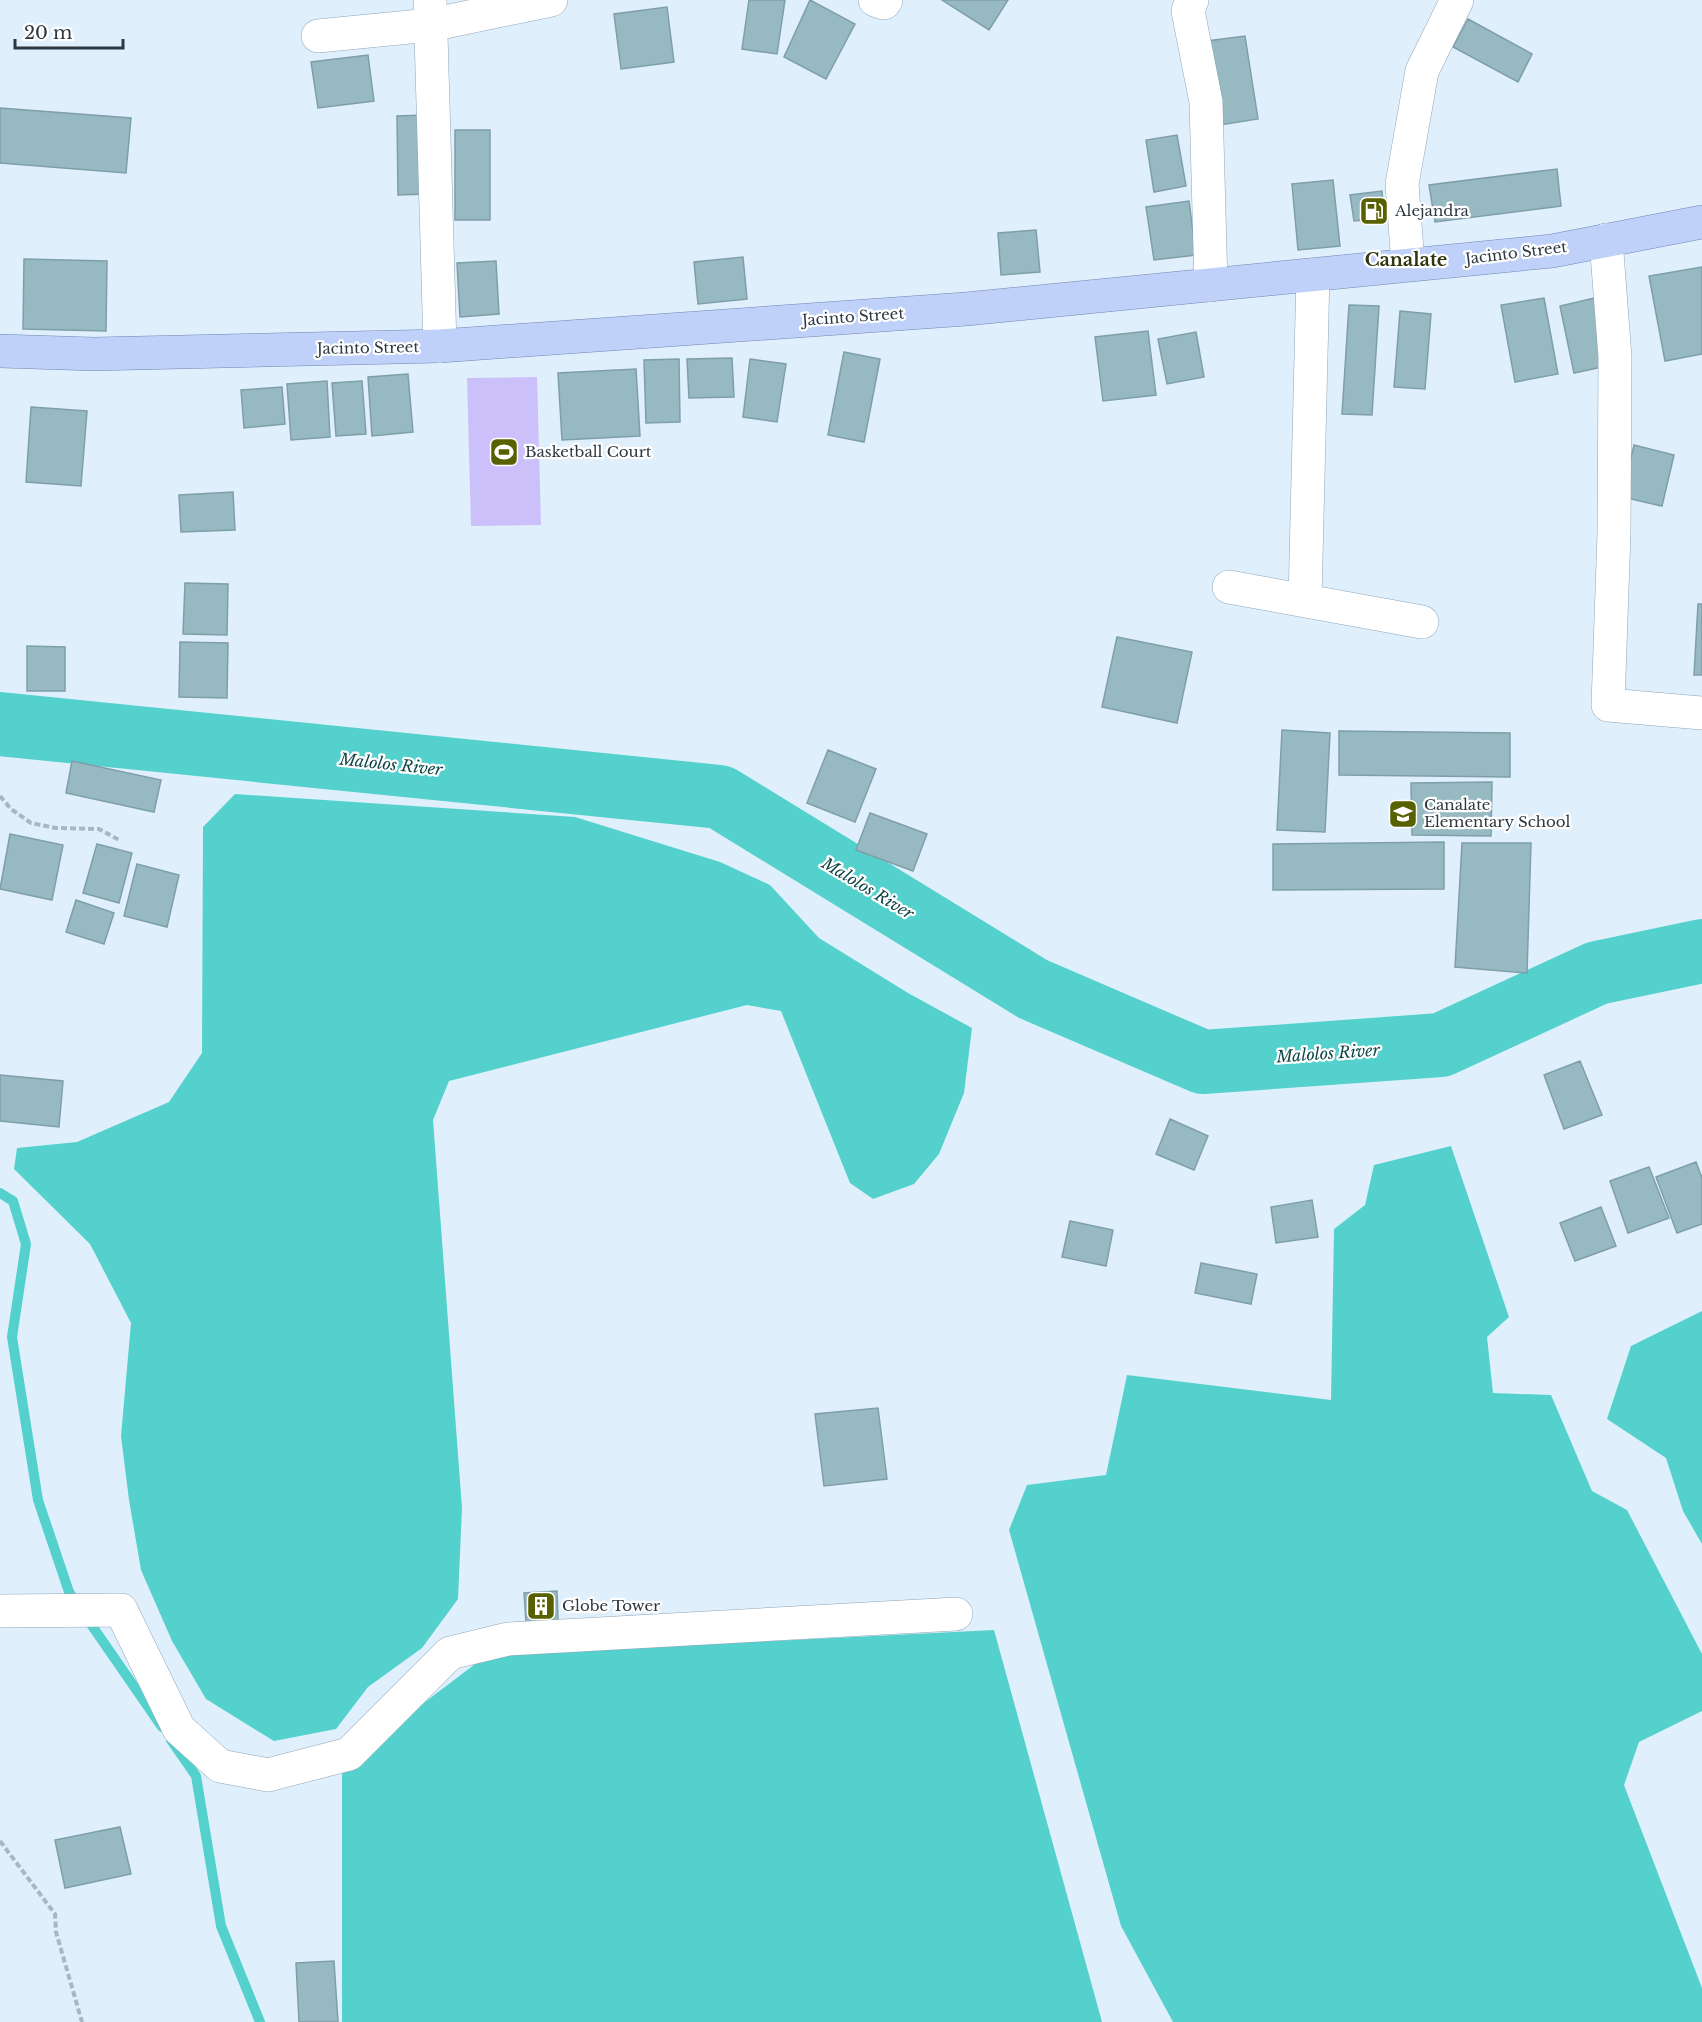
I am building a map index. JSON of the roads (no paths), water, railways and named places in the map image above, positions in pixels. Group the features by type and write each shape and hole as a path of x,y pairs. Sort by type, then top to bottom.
{"main road":[{"name":"Jacinto Street","path":"0,351 94,354 440,346 966,309 1552,251 1702,222"}],"street":[{"path":"318,36 430,13 551,0"},
{"path":"875,0 884,3 886,0"},
{"path":"1192,0 1188,11 1206,102 1211,285"},
{"path":"1408,264 1402,184 1422,71 1457,0"},
{"path":"430,13 440,346"},
{"path":"1606,240 1615,357 1614,532 1608,705 1702,713"},
{"path":"1305,600 1313,275"},
{"path":"1229,587 1422,622"},
{"path":"0,1611 121,1610 179,1729 220,1766 268,1775 349,1754 450,1653 508,1639 956,1614"}],"waterway":[{"name":"Malolos River","path":"0,724 720,797 1033,989 1203,1062 1441,1045 1597,973 1702,951"},
{"path":"0,1193 13,1201 26,1244 12,1337 38,1500 69,1592 77,1604"},
{"path":"86,1617 162,1727"},
{"path":"171,1740 196,1776 221,1926 260,2022"}],"place":[{"name":"Alejandra","path":"1374,211"},
{"name":"Basketball Court","path":"504,452"},
{"name":"Canalate Elementary School","path":"1403,814"},
{"name":"Globe Tower","path":"541,1606"}],"district":[{"name":"Canalate","path":"1406,260"}]}
